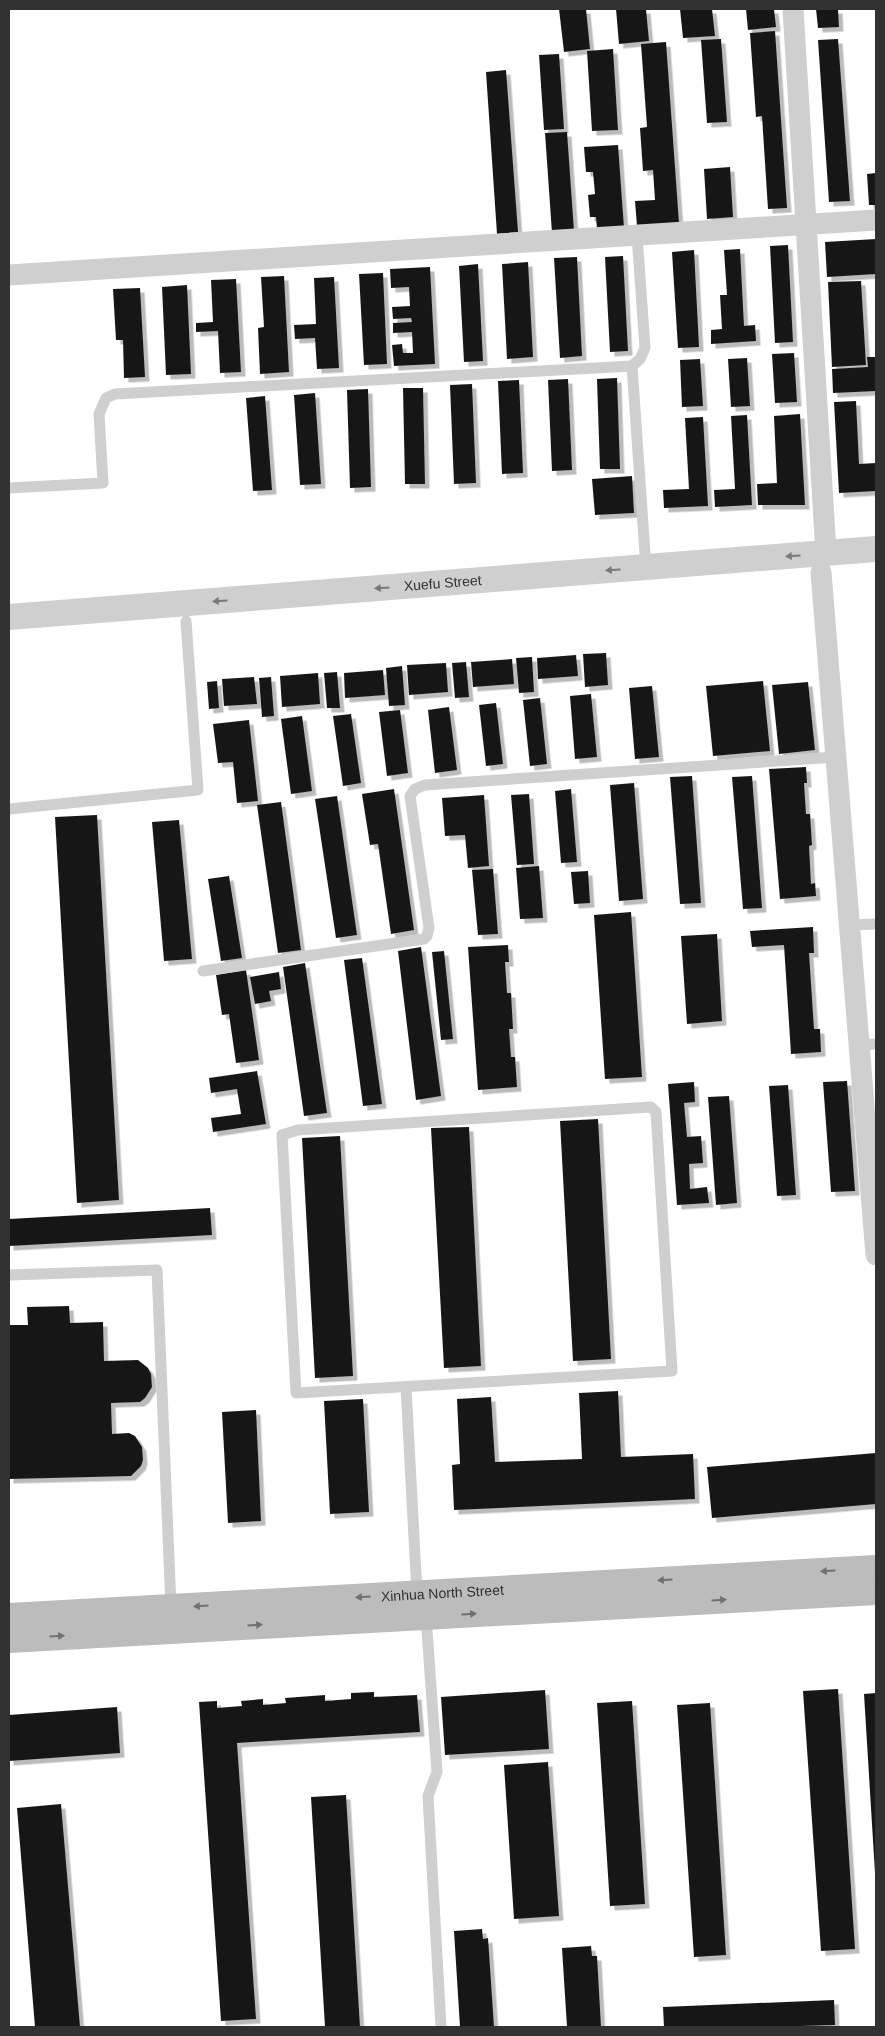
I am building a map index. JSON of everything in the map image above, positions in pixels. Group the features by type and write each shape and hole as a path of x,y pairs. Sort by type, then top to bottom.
{"main road":[{"name":"Xinhua North Street","path":"9,1639 876,1569"},
{"name":"Xinhua North Street","path":"9,1617 171,1608 422,1605 876,1592"}],"street":[{"path":"793,9 836,756 850,926 868,1045 876,1255"},
{"path":"9,275 876,220"},
{"name":"Xuefu Street","path":"9,635 186,621 824,562 876,550"},
{"name":"Xuefu Street","path":"9,617 646,568 824,562 876,567"}],"lane":[{"path":"9,488 102,483 99,414 106,398 115,394 632,366 640,359 645,348 637,235"},
{"path":"632,366 646,568"},
{"path":"9,809 198,790 186,621"},
{"path":"203,971 424,939 428,936 429,928 410,796 415,789 425,785 836,756"},
{"path":"850,926 876,924"},
{"path":"651,1107 656,1112 672,1371 406,1386 296,1393 282,1135 298,1130 651,1107"},
{"path":"9,1275 156,1270 171,1608"},
{"path":"406,1386 422,1605 437,1772 428,1796 442,2027"}],"building":[{"path":"559,9 586,9 590,49 564,52"},
{"path":"616,9 646,9 649,41 619,44"},
{"path":"680,9 712,9 715,36 683,38"},
{"path":"746,9 774,9 776,27 748,30"},
{"path":"816,9 838,9 839,27 818,28"},
{"path":"775,31 787,208 768,209 762,116 756,117 750,33"},
{"path":"721,39 727,122 707,123 701,40"},
{"path":"838,39 850,201 829,202 818,40"},
{"path":"666,42 679,223 637,226 635,201 655,200 653,170 643,171 640,128 647,127 641,44"},
{"path":"613,49 618,130 592,131 587,51"},
{"path":"559,54 564,129 544,130 539,55"},
{"path":"506,70 518,232 497,234 486,72"},
{"path":"567,132 574,231 552,233 545,133"},
{"path":"618,145 624,228 597,229 596,217 590,217 588,195 595,194 593,172 586,172 584,147"},
{"path":"730,167 733,217 707,219 704,169"},
{"path":"876,173 876,205 869,205 867,174"},
{"path":"876,239 876,274 827,277 825,242"},
{"path":"788,245 793,342 775,343 770,246"},
{"path":"740,249 744,326 755,325 756,341 711,344 711,330 722,329 720,295 727,295 724,250"},
{"path":"694,250 699,347 678,348 672,252"},
{"path":"623,256 628,351 610,352 605,257"},
{"path":"577,257 582,356 560,358 554,258"},
{"path":"528,262 533,357 507,359 502,264"},
{"path":"478,264 483,361 464,362 459,266"},
{"path":"430,267 435,364 394,366 392,345 402,344 403,353 413,353 412,332 393,333 393,323 412,322 411,318 393,319 392,307 410,306 409,287 391,288 390,269"},
{"path":"383,273 387,364 364,365 359,274"},
{"path":"284,276 289,372 260,374 258,328 264,327 261,277"},
{"path":"334,277 339,368 317,369 315,338 295,339 294,325 316,324 314,278"},
{"path":"236,279 241,372 220,373 218,331 196,332 196,323 213,322 211,280"},
{"path":"861,281 866,365 832,367 828,282"},
{"path":"187,285 191,374 166,375 162,287"},
{"path":"140,288 145,377 124,378 123,340 116,340 113,289"},
{"path":"794,353 797,402 775,403 772,354"},
{"path":"867,357 876,357 876,391 833,393 832,369 868,367"},
{"path":"747,358 750,406 731,407 728,359"},
{"path":"700,359 703,406 682,407 680,360"},
{"path":"617,378 620,469 600,469 597,379"},
{"path":"568,379 572,470 552,471 548,380"},
{"path":"519,380 523,473 502,474 498,381"},
{"path":"472,384 476,483 454,484 450,385"},
{"path":"403,388 423,388 425,484 405,484"},
{"path":"368,389 371,487 350,488 347,390"},
{"path":"315,393 321,484 300,485 294,395"},
{"path":"265,396 272,490 253,491 246,398"},
{"path":"856,401 859,464 876,463 876,491 839,493 834,402"},
{"path":"800,414 805,505 758,505 757,484 777,483 774,416"},
{"path":"747,415 752,505 715,507 714,490 735,489 731,416"},
{"path":"703,417 708,506 664,508 663,490 689,489 685,418"},
{"path":"632,476 634,513 595,515 592,479"},
{"path":"606,653 608,685 585,687 583,654"},
{"path":"576,655 578,676 538,679 537,658"},
{"path":"532,657 534,692 519,693 516,658"},
{"path":"512,659 514,684 473,687 471,662"},
{"path":"466,662 469,697 455,698 452,663"},
{"path":"446,663 448,692 409,695 407,665"},
{"path":"402,666 405,705 389,706 386,668"},
{"path":"383,670 385,695 345,698 344,673"},
{"path":"337,672 340,708 327,708 324,673"},
{"path":"318,673 320,704 282,707 280,676"},
{"path":"254,677 257,704 224,706 222,679"},
{"path":"271,677 274,716 262,717 259,678"},
{"path":"217,681 219,708 209,709 207,682"},
{"path":"763,681 770,751 713,756 706,686"},
{"path":"808,682 815,750 779,754 772,685"},
{"path":"652,686 659,757 635,759 629,688"},
{"path":"591,694 597,757 575,759 570,696"},
{"path":"540,698 547,764 530,766 523,700"},
{"path":"496,703 503,764 486,766 479,705"},
{"path":"449,707 457,770 435,773 428,710"},
{"path":"400,710 408,773 387,776 379,712"},
{"path":"351,714 361,783 343,786 333,716"},
{"path":"302,716 312,791 291,794 281,719"},
{"path":"249,720 258,801 237,803 233,762 218,763 213,724"},
{"path":"806,767 807,783 804,783 806,814 810,814 812,845 809,846 811,884 815,883 816,896 780,899 769,769"},
{"path":"692,776 701,903 680,904 670,777"},
{"path":"752,776 762,908 743,909 732,777"},
{"path":"634,783 643,899 619,901 610,785"},
{"path":"394,789 414,930 391,934 378,844 370,845 362,794"},
{"path":"571,789 577,862 561,863 555,791"},
{"path":"529,794 534,864 517,865 511,795"},
{"path":"484,795 489,866 468,868 465,835 445,836 442,798"},
{"path":"337,796 357,935 336,938 315,799"},
{"path":"281,802 301,950 278,953 257,805"},
{"path":"97,815 119,1200 77,1203 55,817"},
{"path":"179,820 192,959 164,961 152,822"},
{"path":"539,866 543,918 520,919 516,868"},
{"path":"493,869 498,934 478,935 472,870"},
{"path":"588,871 590,903 574,904 571,872"},
{"path":"229,876 242,958 221,961 208,879"},
{"path":"631,912 642,1077 605,1079 594,915"},
{"path":"813,927 814,953 809,953 814,1029 820,1029 821,1052 791,1054 784,945 752,947 750,931"},
{"path":"717,934 722,1021 687,1024 681,936"},
{"path":"508,945 509,962 505,962 507,993 511,993 513,1029 509,1029 511,1057 515,1057 517,1087 478,1090 468,947"},
{"path":"421,947 441,1096 416,1100 398,951"},
{"path":"444,951 453,1039 441,1040 432,952"},
{"path":"362,958 382,1104 363,1106 344,960"},
{"path":"305,963 327,1113 304,1116 283,967"},
{"path":"246,970 259,1060 236,1063 229,1014 222,1015 216,975"},
{"path":"279,972 281,989 269,991 271,1001 255,1004 250,977"},
{"path":"257,1071 266,1124 213,1132 211,1118 241,1114 237,1089 211,1093 209,1078"},
{"path":"847,1081 855,1191 831,1192 823,1082"},
{"path":"694,1082 695,1102 684,1103 687,1137 701,1136 703,1163 689,1164 690,1189 707,1187 709,1203 677,1205 668,1084"},
{"path":"788,1085 796,1195 777,1196 769,1086"},
{"path":"729,1096 737,1203 716,1205 708,1097"},
{"path":"598,1119 611,1359 573,1361 560,1121"},
{"path":"469,1127 481,1366 444,1368 431,1128"},
{"path":"340,1136 353,1376 315,1378 302,1138"},
{"path":"210,1208 212,1235 9,1246 9,1219"},
{"path":"69,1306 70,1323 103,1322 104,1361 138,1360 148,1368 151,1374 152,1387 140,1402 111,1403 112,1434 129,1433 135,1436 142,1447 143,1460 141,1466 131,1476 9,1479 9,1325 28,1325 27,1307"},
{"path":"618,1391 621,1457 693,1454 695,1499 454,1510 452,1465 460,1464 457,1399 491,1397 495,1462 582,1459 579,1393"},
{"path":"363,1399 369,1512 330,1514 324,1401"},
{"path":"256,1410 261,1521 228,1523 222,1412"},
{"path":"876,1453 876,1504 712,1518 707,1467"},
{"path":"838,1689 855,1949 821,1951 803,1691"},
{"path":"545,1690 549,1749 445,1755 441,1697"},
{"path":"374,1692 374,1697 417,1695 420,1732 237,1743 256,2019 221,2021 199,1702 217,1701 217,1708 242,1706 241,1701 263,1699 263,1705 286,1703 285,1698 325,1695 325,1701 351,1699 351,1693"},
{"path":"876,1693 876,1873 875,1873 864,1694"},
{"path":"632,1701 645,1904 610,1906 597,1703"},
{"path":"710,1703 726,1955 694,1957 677,1705"},
{"path":"117,1707 120,1753 9,1761 9,1715"},
{"path":"548,1762 559,1916 514,1919 504,1765"},
{"path":"346,1795 360,2027 325,2027 311,1797"},
{"path":"61,1804 80,2027 35,2027 17,1808"},
{"path":"482,1929 483,1939 488,1938 494,2027 460,2027 454,1931"},
{"path":"591,1946 592,1956 597,1956 601,2027 567,2027 562,1948"},
{"path":"834,2000 835,2025 664,2027 663,2007"}]}
